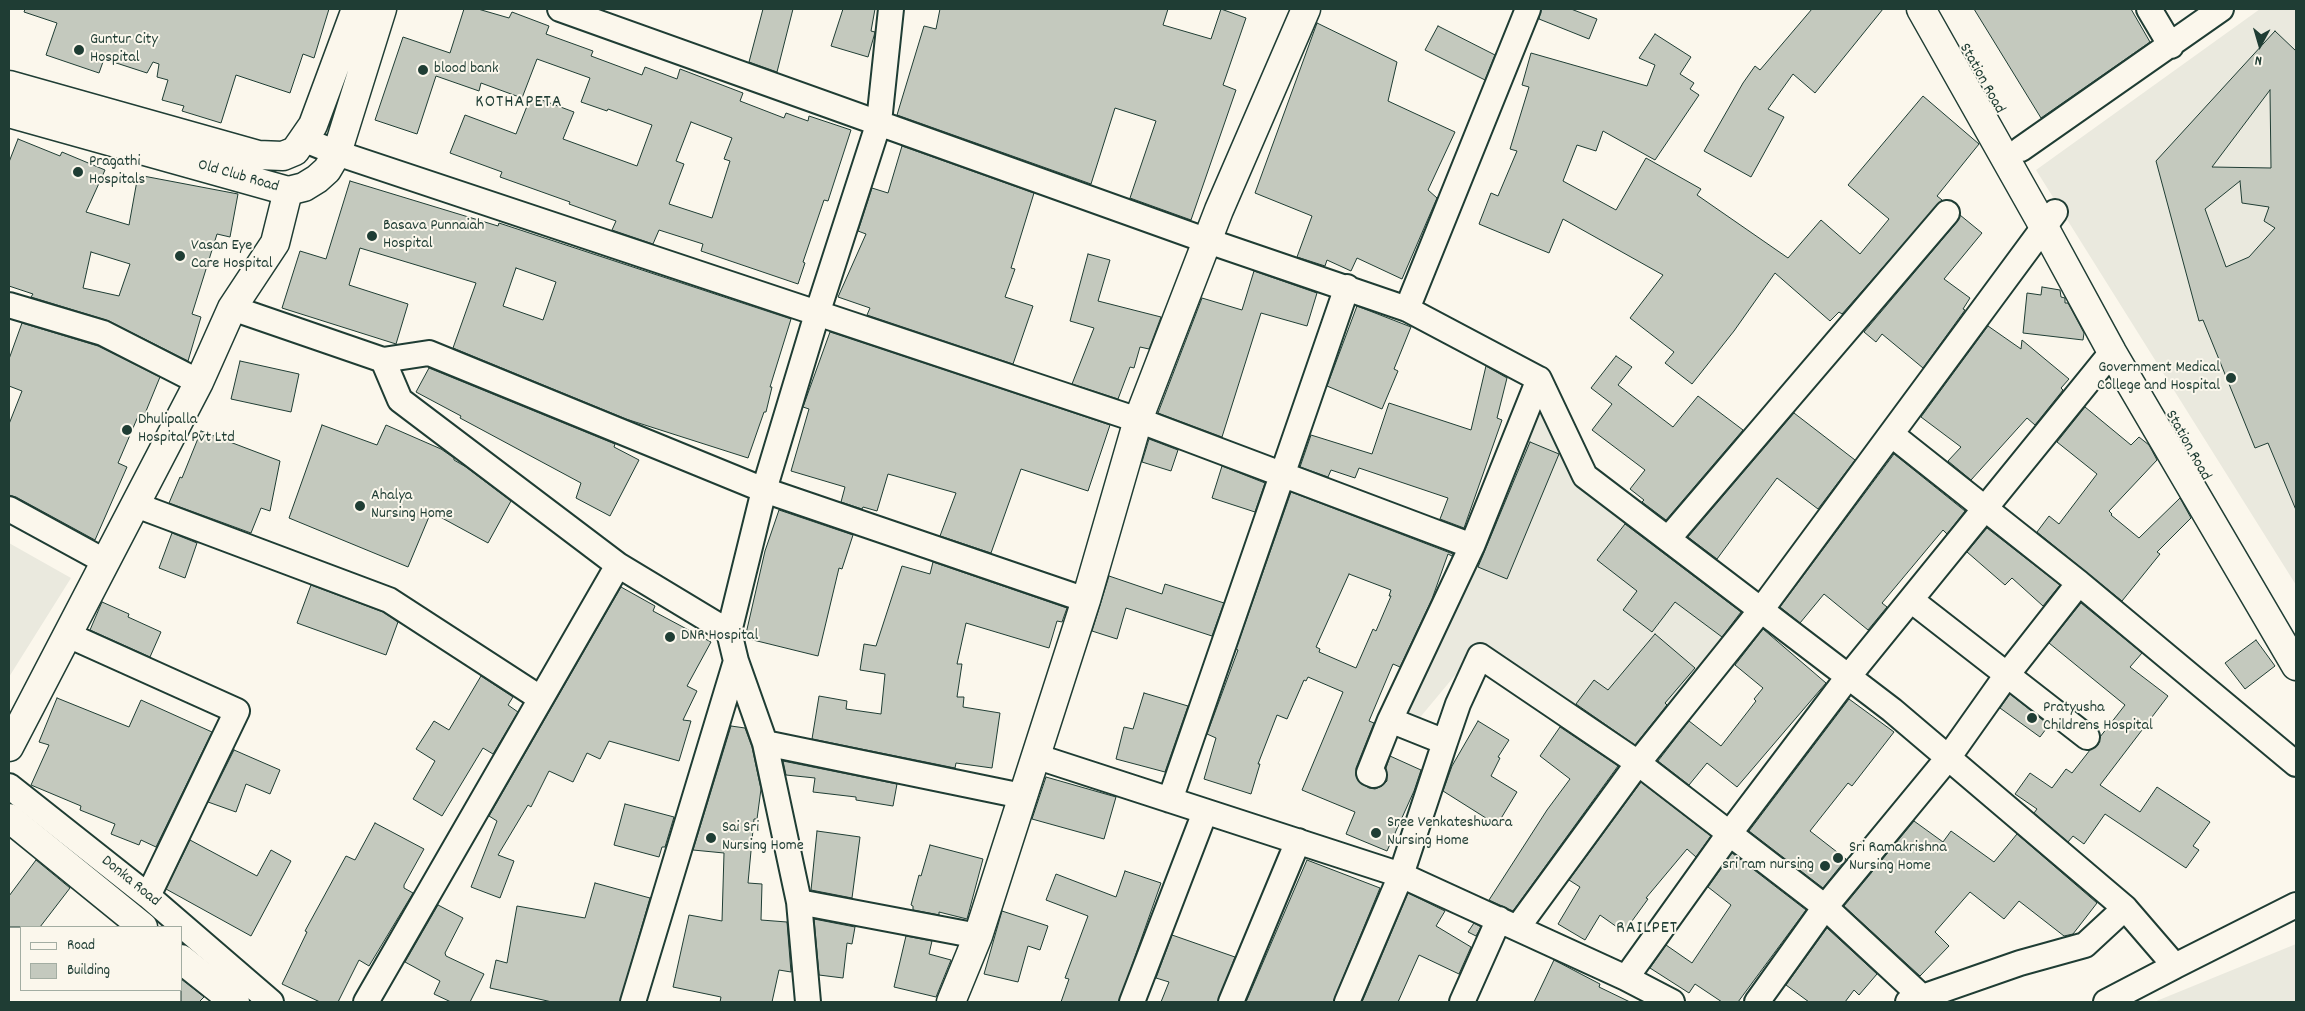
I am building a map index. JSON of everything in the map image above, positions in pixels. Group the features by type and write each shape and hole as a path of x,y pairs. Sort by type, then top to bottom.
{"street":[{"name":"Old Club Road","path":"9,85 258,155 283,156 295,151 305,140 313,125 356,9"},
{"name":"Old Club Road","path":"9,113 288,191 304,188 327,170 336,154 382,9"},
{"path":"560,9 1208,241 1407,309 1539,379 1585,476 1848,677 1948,758 2125,908 2175,966"},
{"path":"808,1002 800,902 766,743 736,661 729,632 764,490 817,314 879,122 891,9"},
{"path":"951,1002 978,936 1086,600 1138,420 1208,241 1270,90 1306,9"},
{"path":"1407,309 1528,9"},
{"path":"1921,9 2050,219 2112,352 2296,657"},
{"name":"Station Road","path":"1942,9 2021,149 2050,219 2288,628 2296,657"},
{"path":"2150,9 2171,46"},
{"path":"2021,149 2171,46 2221,9"},
{"path":"305,140 336,154 1138,420 1472,546"},
{"path":"9,747 199,382 232,308 275,242 288,191"},
{"path":"1668,539 1947,213"},
{"path":"1462,1002 1509,923 1761,610 2050,219"},
{"path":"1170,800 1347,287"},
{"path":"9,305 103,333 199,382"},
{"path":"232,308 383,360 429,353 764,490 1086,600"},
{"path":"1626,978 1729,834 1848,677 2112,352"},
{"path":"383,360 400,400 618,566 729,632"},
{"path":"1374,775 1369,773 1390,720 1472,546 1539,379"},
{"path":"1891,434 2079,583 2296,764"},
{"path":"136,505 389,600 540,698"},
{"path":"9,509 106,562"},
{"path":"366,1002 618,566"},
{"path":"1757,1002 1825,907 1948,758 2006,676 2079,583"},
{"path":"1911,600 2006,676 2087,737"},
{"path":"68,636 237,711 148,896"},
{"path":"1347,1002 1401,875 1458,704 1480,656 1638,763 1825,907 1914,999 2020,963 2085,945 2125,908"},
{"path":"633,1002 736,661"},
{"path":"1390,720 1445,742"},
{"path":"766,743 1022,796"},
{"path":"1035,756 1401,875 1509,923 1626,978 1672,1002"},
{"name":"Donka Road","path":"9,786 148,896 271,1002"},
{"path":"1132,1002 1205,812"},
{"name":"Donka Road","path":"9,818 142,926"},
{"path":"1231,1002 1298,841"},
{"path":"800,902 978,936"},
{"path":"2106,1002 2296,904"},
{"path":"182,959 235,1002"}],"shaded area":[{"name":"Government Medical College and Hospital","path":"2260,9 2296,9 2296,585 2036,170"},
{"path":"1534,392 1585,476 1756,616 1642,758 1477,649 1412,727 1393,714"},
{"path":"9,543 71,578 9,677"},
{"path":"2296,944 2296,1002 2154,1002"}],"building":[{"path":"25,9 329,9 314,58 303,54 290,93 236,75 221,123 182,111 184,106 162,100 168,80 157,77 159,64 153,62 147,73 104,59 99,73 46,55 57,23 24,12"},
{"path":"464,9 478,9 509,18 512,12 549,26 546,34 593,51 591,56 642,75 645,67 677,79 680,69 743,93 740,101 784,118 786,113 808,121 809,116 851,130 828,201 824,200 803,262 805,263 798,284 701,251 703,244 659,230 653,244 612,230 616,221 500,177 502,172 450,153 465,115 516,134 531,96 574,112 563,139 637,166 652,125 608,109 607,111 581,102 590,78 537,59 522,98 481,83 479,91 436,76 417,134 375,120 403,37 450,53","holes":["691,122 732,138 724,159 730,161 712,218 669,204 684,164 676,161"]},
{"path":"763,9 793,9 777,72 749,62"},
{"path":"843,9 875,9 871,31 875,32 868,57 831,46"},
{"path":"940,9 1168,9 1163,25 1211,39 1221,9 1246,18 1223,85 1236,90 1191,220 1130,198 1156,121 1115,108 1091,184 897,115 924,26 936,29"},
{"path":"1541,9 1571,9 1597,19 1589,39 1539,19"},
{"path":"1812,9 1883,9 1815,93 1793,74 1768,109 1784,117 1751,177 1704,151 1743,83 1755,66 1760,70"},
{"path":"1974,9 2131,9 2150,42 2041,118"},
{"path":"1317,23 1397,62 1388,101 1455,132 1428,190 1437,198 1402,279 1357,258 1351,271 1327,260 1325,266 1297,257 1312,216 1255,193"},
{"path":"1438,26 1495,55 1485,80 1425,50"},
{"path":"2275,31 2296,51 2296,510 2268,443 2255,448 2203,320 2199,321 2156,161","holes":["2270,90 2271,168 2212,167","2240,181 2242,203 2269,207 2264,221 2275,228 2249,257 2226,267 2205,209"]},
{"path":"1655,34 1691,57 1680,74 1694,83 1690,89 1699,95 1655,160 1603,131 1596,151 1577,145 1563,181 1616,210 1646,158 1701,189 1697,195 1788,258 1821,220 1860,254 1889,219 1848,185 1923,96 1979,144 1937,196 1942,200 1842,314 1839,312 1830,321 1775,273 1734,331 1692,384 1665,363 1674,352 1630,318 1663,275 1563,219 1549,253 1479,224 1491,193 1498,196 1517,151 1510,149 1529,87 1522,85 1531,53 1647,86 1655,65 1639,58"},
{"path":"18,139 60,156 62,152 105,170 86,212 129,225 138,175 238,194 230,237 217,234 192,314 201,317 188,361 109,321 31,297 33,294 9,286 9,162","holes":["91,252 130,264 119,296 83,288"]},
{"path":"902,146 1034,193 1011,268 1015,269 1005,297 1033,306 1013,364 867,315 870,308 838,297 866,234 858,231 872,188 888,193"},
{"path":"350,181 498,226 499,223 791,319 770,387 772,387 766,412 764,412 748,458 626,419 453,348 476,283 360,248 349,285 408,304 396,344 282,308 300,251 326,259","holes":["516,268 556,282 543,320 503,306"]},
{"path":"1960,215 1982,233 1944,279 1970,298 1963,309 1965,310 1923,368 1882,334 1876,342 1864,332 1957,222"},
{"path":"1088,254 1110,260 1098,301 1161,317 1149,349 1140,347 1134,368 1130,367 1118,399 1072,384 1094,328 1070,321"},
{"path":"1254,271 1317,293 1307,326 1261,313 1222,437 1158,413 1202,298 1242,310"},
{"path":"2042,287 2060,290 2061,297 2065,298 2065,303 2068,303 2084,333 2083,340 2023,333 2027,293 2041,295"},
{"path":"1357,306 1411,327 1394,369 1398,371 1382,409 1327,386"},
{"path":"22,323 98,346 160,377 144,416 139,414 118,463 127,467 95,540 9,495 9,424 22,391 9,386 9,359"},
{"path":"1988,326 2021,349 2022,340 2069,379 2061,388 2063,390 2035,425 2027,418 1971,480 1948,461 1961,447 1921,417"},
{"path":"830,332 1110,425 1088,491 1021,469 991,553 940,536 956,493 888,474 877,511 863,507 862,509 841,502 845,487 791,471 809,409 803,407"},
{"path":"1616,356 1632,367 1618,385 1673,427 1698,396 1743,430 1666,520 1642,502 1644,500 1630,489 1645,470 1592,430 1612,404 1591,388"},
{"path":"240,361 299,374 291,412 231,399"},
{"path":"1486,366 1507,378 1497,418 1502,420 1464,528 1440,519 1448,498 1359,468 1355,478 1331,470 1328,477 1300,467 1311,435 1372,454 1389,403 1471,430"},
{"path":"429,368 615,444 614,447 639,460 610,516 576,498 581,483 460,418 461,416 416,392"},
{"path":"2085,407 2131,445 2139,437 2149,445 2157,460 2109,511 2111,515 2139,538 2180,498 2191,518 2157,552 2160,554 2122,601 2037,532 2049,516 2059,524 2097,474 2057,442"},
{"path":"1794,413 1855,460 1818,509 1777,478 1717,559 1688,537"},
{"path":"322,425 377,445 386,425 441,449 511,501 488,543 431,512 408,567 289,518"},
{"path":"201,431 280,461 270,511 261,508 251,533 169,503 180,477 182,478"},
{"path":"1149,439 1178,450 1171,471 1142,462"},
{"path":"1530,442 1559,454 1507,579 1478,567"},
{"path":"1894,454 1965,511 1947,534 1943,530 1882,603 1887,607 1868,630 1824,594 1800,623 1780,607"},
{"path":"1222,466 1265,483 1255,512 1212,498"},
{"path":"1291,492 1453,554 1452,556 1448,554 1432,599 1400,667 1393,664 1369,721 1374,723 1356,768 1359,782 1375,789 1387,781 1386,768 1390,756 1421,770 1414,791 1387,851 1346,834 1355,812 1302,790 1343,692 1308,677 1306,681 1304,680 1287,719 1277,715 1258,764 1260,764 1251,794 1204,779 1216,738 1207,734 1238,650 1236,649","holes":["1349,574 1391,590 1389,596 1391,596 1376,631 1373,629 1356,668 1319,652 1320,649 1316,647"]},
{"path":"779,510 853,535 842,569 839,568 818,656 745,638 765,551"},
{"path":"1625,524 1741,612 1722,637 1675,602 1652,632 1623,610 1637,591 1597,560"},
{"path":"1987,528 2060,585 2043,606 2012,578 2005,585 1967,552"},
{"path":"172,533 197,543 185,578 159,568"},
{"path":"933,562 1067,608 1062,622 1057,621 1049,648 966,623 957,664 962,664 957,697 964,697 963,707 1000,713 992,768 956,763 955,768 812,739 819,696 847,701 846,709 881,714 885,674 860,670 864,644 876,646 902,566 930,574"},
{"path":"1109,576 1162,594 1165,584 1224,603 1212,636 1126,608 1117,639 1092,631"},
{"path":"311,585 383,612 398,622 386,655 297,623"},
{"path":"621,587 655,606 653,611 711,642 687,686 697,691 683,720 691,721 679,761 609,741 600,759 587,753 573,782 549,771 531,807 528,805 498,855 514,861 500,898 471,887 497,821 489,816"},
{"path":"102,602 129,614 128,617 161,632 150,657 90,630"},
{"path":"2081,603 2142,653 2130,667 2168,696 2100,785 2140,812 2157,787 2210,822 2193,846 2199,850 2186,868 2105,814 2084,844 2073,836 2068,842 2034,813 2037,809 2015,794 2030,773 2052,788 2066,769 2072,773 2090,750 2098,745 2100,737 2125,705 2049,643"},
{"path":"1763,629 1826,683 1737,787 1707,763 1689,785 1658,761 1689,721 1721,746 1756,701 1754,699 1763,688 1735,665"},
{"path":"1655,634 1695,668 1665,703 1667,705 1635,745 1576,704 1594,680 1608,690"},
{"path":"2256,640 2275,666 2245,689 2225,663"},
{"path":"481,676 513,697 508,705 518,712 493,754 483,748 442,816 413,799 435,761 416,749 434,721 449,730"},
{"path":"1144,693 1188,706 1165,772 1116,759 1124,727 1133,729"},
{"path":"2010,694 2049,725 2040,737 2000,708"},
{"path":"57,698 129,727 141,700 212,732 156,847 141,840 139,845 111,834 115,824 80,810 81,806 31,785 49,745 39,742"},
{"path":"1849,699 1894,732 1852,786 1848,783 1810,831 1846,859 1823,888 1749,831"},
{"path":"1478,721 1509,740 1498,757 1500,758 1491,776 1517,792 1497,825 1443,791 1452,766"},
{"path":"731,726 745,728 752,747 761,789 757,819 754,819 748,883 762,884 761,920 787,922 791,972 779,970 772,1002 720,1002 721,997 673,987 689,915 722,921 724,853 693,850"},
{"path":"1560,727 1618,766 1513,911 1489,900 1547,810 1570,779 1540,756"},
{"path":"234,750 280,770 270,794 246,784 236,812 208,802"},
{"path":"783,761 897,784 893,806 856,800 856,797 813,792 815,778 786,775"},
{"path":"1046,777 1116,797 1104,839 1032,819"},
{"path":"1641,782 1711,836 1696,857 1687,849 1646,898 1648,899 1624,932 1600,915 1585,940 1558,924 1580,887 1569,880"},
{"path":"625,804 674,817 665,847 662,847 659,857 614,845"},
{"path":"1914,821 1943,842 1951,831 1994,862 2017,834 2097,903 2073,934 2064,936 2019,901 2004,919 1970,892 1935,932 1949,946 1920,976 1844,906"},
{"path":"375,823 424,849 404,885 404,888 413,893 369,966 359,960 338,1002 320,1002 282,984 307,932 305,931 346,856 355,860"},
{"path":"817,831 860,837 852,898 811,890"},
{"path":"190,840 257,876 271,850 291,861 251,936 166,889"},
{"path":"930,845 983,859 967,919 939,912 939,915 913,910 911,905"},
{"path":"1732,853 1806,910 1738,1002 1722,1002 1695,984 1689,993 1650,968 1666,945 1692,963 1731,905 1708,887"},
{"path":"36,860 70,888 41,926 9,927 9,896"},
{"path":"1307,860 1380,888 1333,1002 1246,1002"},
{"path":"1125,871 1161,883 1119,1002 1061,1002 1069,979 1065,978 1088,916 1046,900 1056,874 1116,897"},
{"path":"595,883 650,898 620,1002 552,1002 490,988 496,960 507,963 517,906 585,918"},
{"path":"1408,893 1445,911 1436,926 1471,947 1459,974 1419,955 1398,1002 1362,1002"},
{"path":"438,905 463,918 445,953 446,956 484,974 470,1002 451,1002 434,994 440,981 405,962"},
{"path":"1002,911 1048,926 1040,950 1028,946 1018,982 984,974"},
{"path":"814,919 855,927 852,944 847,943 843,978 819,975"},
{"path":"1474,923 1481,927 1476,936 1468,932"},
{"path":"1827,928 1877,974 1859,995 1854,990 1845,1002 1809,1002 1786,985"},
{"path":"1172,935 1235,957 1218,1002 1161,1002 1169,982 1156,978"},
{"path":"906,936 932,941 929,954 951,960 936,997 894,987"},
{"path":"1554,960 1600,984 1599,987 1630,1002 1534,1002"},
{"path":"182,980 204,997 199,1002 181,1002"}],"place":[{"name":"Guntur City Hospital","path":"79,50"},
{"name":"blood bank","path":"423,70"},
{"name":"Pragathi Hospitals","path":"78,172"},
{"name":"Basava Punnaiah Hospital","path":"372,236"},
{"name":"Vasan Eye Care Hospital","path":"180,256"},
{"name":"Government Medical College and Hospital","path":"2231,378"},
{"name":"Dhulipalla Hospital Pvt Ltd","path":"127,430"},
{"name":"Ahalya Nursing Home","path":"360,506"},
{"name":"DNR Hospital","path":"670,637"},
{"name":"Pratyusha Childrens Hospital","path":"2032,718"},
{"name":"Sree Venkateshwara Nursing Home","path":"1376,833"},
{"name":"Sai Sri Nursing Home","path":"711,838"},
{"name":"Sri Ramakrishna Nursing Home","path":"1838,858"},
{"name":"sri ram nursing","path":"1825,866"}],"district":[{"name":"KOTHAPETA","path":"519,104"},
{"name":"RAILPET","path":"1647,930"}]}
